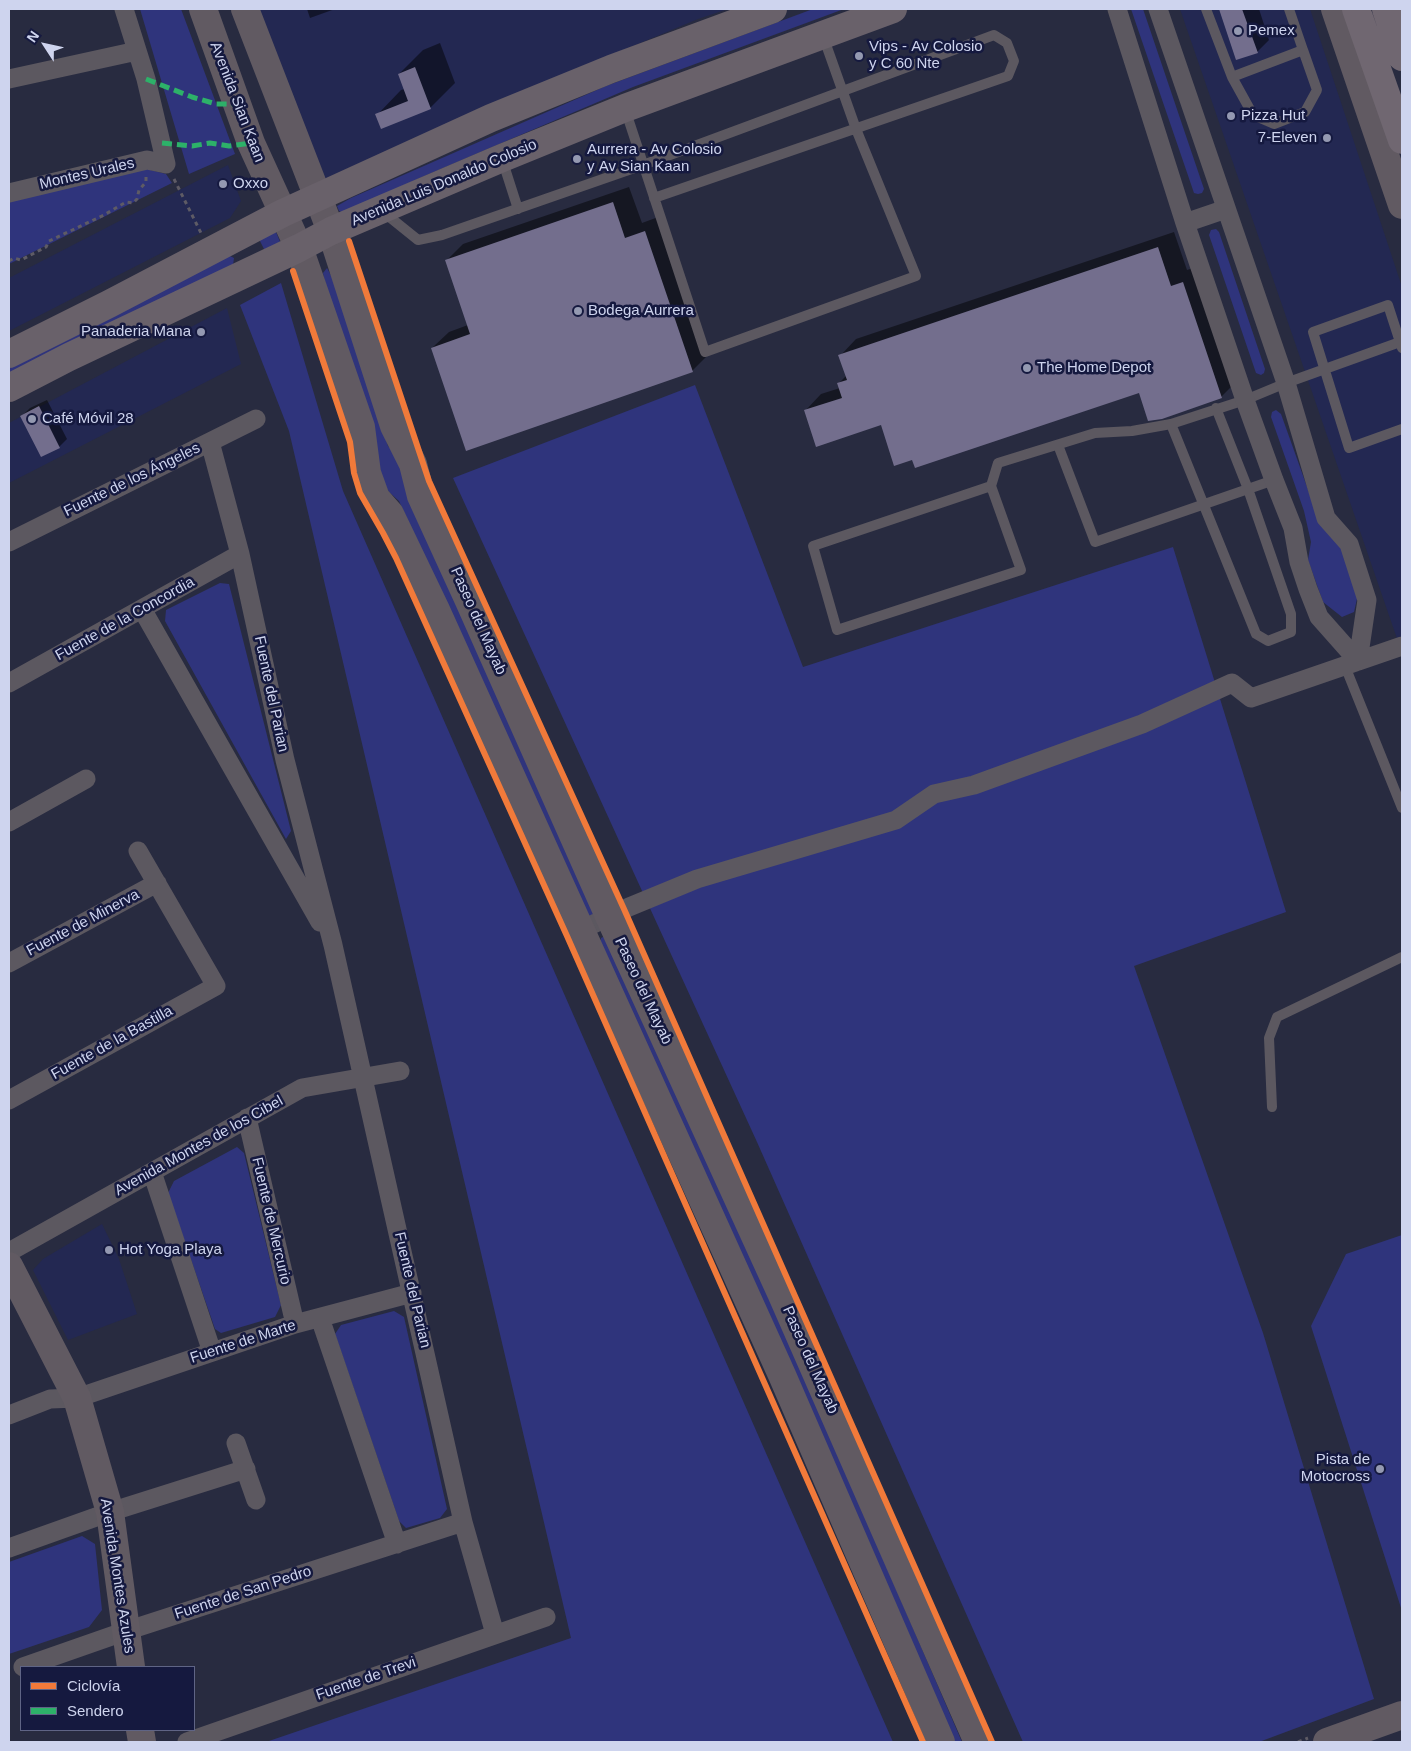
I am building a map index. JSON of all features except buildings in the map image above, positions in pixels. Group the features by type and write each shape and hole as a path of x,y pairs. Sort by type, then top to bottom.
{"highway":[{"path":"1356,9 1402,140"},
{"path":"1386,9 1402,57"}],"main road":[{"name":"Avenida Sian Kaan","path":"202,9 251,143 300,248"},
{"path":"245,9 331,231"},
{"path":"9,354 283,213 491,118 611,69 773,9"},
{"name":"Avenida Luis Donaldo Colosio","path":"9,388 69,357 300,248 331,231 625,108 893,9"},
{"path":"1335,9 1402,205"},
{"path":"237,104 276,88"},
{"name":"Paseo del Mayab","path":"331,231 394,426 413,464 420,496 777,1284 978,1742"},
{"name":"Paseo del Mayab","path":"300,248 361,427 367,473 376,498 390,514 436,610 782,1375 940,1742"},
{"name":"Avenida Montes Azules","path":"9,1266 77,1398 110,1512 131,1666"},
{"path":"1327,1742 1402,1715"},
{"path":"1374,1742 1402,1732"}],"street":[{"path":"124,9 146,79 166,164"},
{"path":"1118,9 1185,223 1245,400 1293,528 1299,562 1319,617 1352,664"},
{"path":"1158,9 1286,383 1326,518 1349,544 1367,600 1352,664"},
{"path":"9,79 137,51"},
{"name":"Montes Urales","path":"9,193 147,160 166,164"},
{"path":"1185,223 1226,209"},
{"name":"Fuente de los Ángeles","path":"9,542 256,420"},
{"name":"Fuente del Parian","path":"210,442 240,554 285,760 333,944 463,1522 495,1634"},
{"name":"Fuente de la Concordia","path":"9,683 240,554"},
{"name":"Fuente del Parian","path":"142,609 333,944"},
{"path":"581,930 609,916 697,879 896,820 934,794 974,785 1142,724 1232,683 1251,698 1402,646"},
{"path":"9,822 86,779"},
{"path":"138,851 157,883"},
{"name":"Fuente de Minerva","path":"9,963 157,883"},
{"name":"Fuente de la Bastilla","path":"9,1100 216,986 157,883"},
{"name":"Avenida Montes de los Cibel","path":"9,1252 302,1088 400,1070"},
{"name":"Fuente de Mercurio","path":"247,1118 295,1324"},
{"path":"152,1172 212,1352"},
{"name":"Fuente de Marte","path":"9,1415 50,1399 77,1398 295,1324 412,1293"},
{"path":"320,1318 397,1544"},
{"path":"236,1443 256,1500"},
{"path":"9,1548 110,1512 246,1469"},
{"name":"Fuente de San Pedro","path":"28,1666 126,1631 463,1522"},
{"name":"Fuente de Trevi","path":"187,1742 546,1617"}],"lane":[{"path":"1206,9 1232,77 1253,115 1274,124 1304,112 1317,90 1289,9"},
{"path":"382,210 418,240 442,235 643,165 994,35 1007,43 1014,62 1008,76 654,198"},
{"path":"625,108 705,352 916,276 856,129 823,36"},
{"path":"1232,77 1303,50"},
{"path":"502,158 518,209"},
{"path":"991,486 813,546 837,630 1021,570 991,486 998,463 1095,433 1132,431 1171,424 1245,400 1286,383 1324,370 1401,345 1388,305 1313,332 1324,370 1349,448 1402,429"},
{"path":"1171,424 1256,634 1268,641 1291,632 1291,614 1248,489 1216,408"},
{"path":"1058,445 1095,542 1274,480"},
{"path":"1352,664 1402,808"},
{"path":"1272,1107 1269,1038 1277,1017 1402,957"}],"path":[{"path":"9,260 14,258 21,260 46,247 49,242 126,202 133,203 137,199 139,190 146,182 147,160"},
{"path":"166,164 210,252"}],"shaded area":[{"path":"140,9 181,9 235,154 189,174"},
{"path":"259,9 728,9 698,19 496,103 322,180"},
{"path":"813,9 844,9 633,87 422,177 344,213 339,211 337,206 351,198 606,86"},
{"path":"1131,9 1143,9 1204,189 1202,193 1194,193"},
{"path":"1180,9 1310,9 1402,287 1402,653"},
{"path":"228,165 241,201 230,218 9,331 9,278"},
{"path":"135,166 166,174 172,183 9,264 9,196"},
{"path":"1216,229 1219,232 1265,369 1261,375 1256,373 1209,235 1211,230"},
{"path":"276,232 281,244 265,251 259,239"},
{"path":"228,255 234,258 233,265 9,378 9,365"},
{"path":"327,268 334,281 388,446 397,455 596,913 588,917 399,501 389,492 380,478 324,278 323,273"},
{"path":"281,283 343,491 893,1742 266,1742 571,1638 289,431 240,305"},
{"path":"227,308 241,364 9,483 9,423"},
{"path":"695,385 803,667 1173,547 1286,912 1134,966 1263,1333 1374,1699 1259,1742 1023,1742 757,1142 453,478"},
{"path":"1276,410 1281,414 1316,512 1344,547 1359,590 1354,612 1342,617 1323,602 1308,560 1311,542 1304,511 1271,417 1272,412"},
{"path":"220,583 229,584 291,831 286,839 165,621 166,610"},
{"path":"603,937 607,939 735,1220 962,1742 954,1742 600,943"},
{"path":"237,1147 244,1153 281,1305 275,1317 221,1333 215,1329 168,1193 174,1181"},
{"path":"102,1224 119,1259 137,1314 68,1340 33,1270 43,1259"},
{"name":"Pista de Motocross","path":"1402,1235 1402,1611 1311,1326 1346,1254"},
{"path":"394,1311 404,1317 447,1509 440,1518 406,1528 399,1521 335,1334 341,1325"},
{"path":"82,1536 95,1544 102,1610 89,1627 9,1654 9,1562"}],"marked path":[{"path":"146,79 216,104 237,104"},
{"path":"162,143 192,146 210,143 229,146 251,143"}],"cycle path":[{"path":"349,241 429,481 624,909 992,1742"},
{"path":"293,271 350,442 354,473 360,493 396,558 567,936 923,1742"}],"place":[{"name":"Pemex","path":"1238,31"},
{"name":"Vips - Av Colosio y C 60 Nte","path":"859,56"},
{"name":"Pizza Hut","path":"1231,116"},
{"name":"7-Eleven","path":"1327,138"},
{"name":"Aurrera - Av Colosio y Av Sian Kaan","path":"577,159"},
{"name":"Oxxo","path":"223,184"},
{"name":"Bodega Aurrera","path":"578,311"},
{"name":"Panaderia Mana","path":"201,332"},
{"name":"The Home Depot","path":"1027,368"},
{"name":"Café Móvil 28","path":"32,419"},
{"name":"Hot Yoga Playa","path":"109,1250"},
{"name":"Pista de Motocross","path":"1380,1469"}]}
